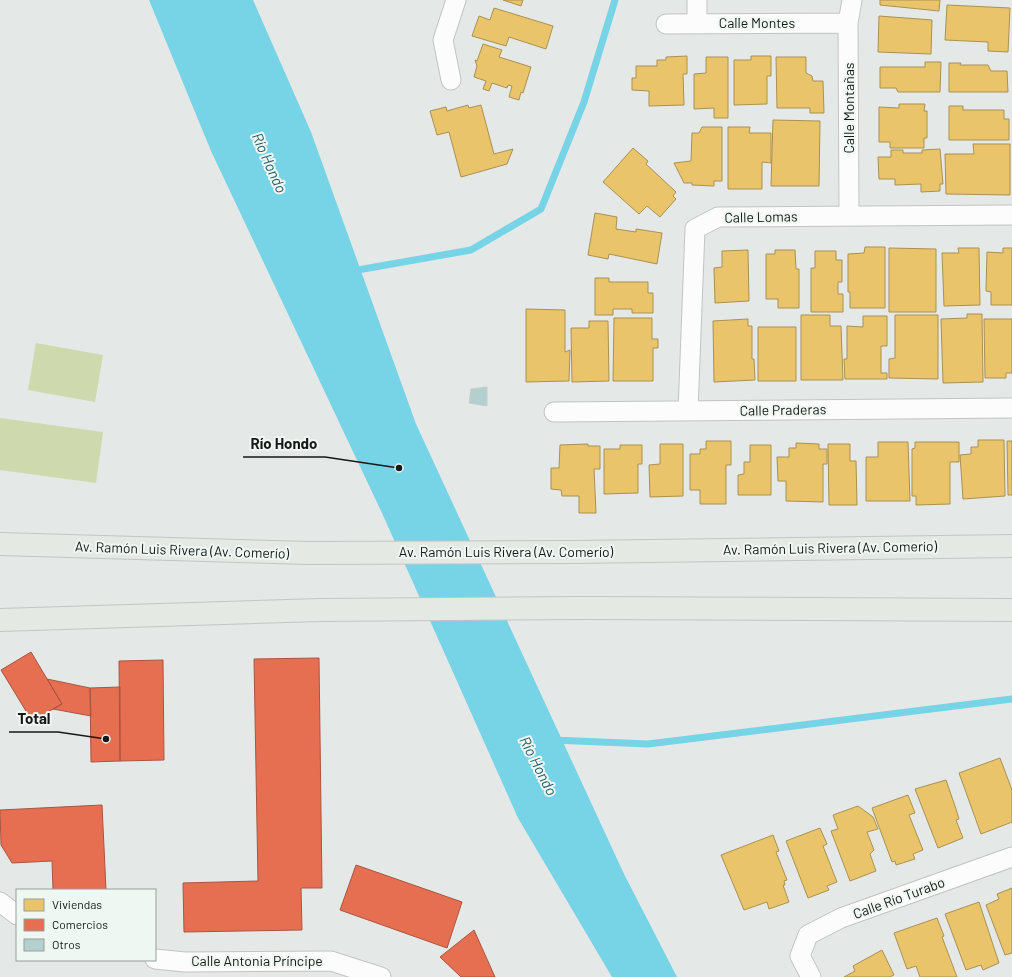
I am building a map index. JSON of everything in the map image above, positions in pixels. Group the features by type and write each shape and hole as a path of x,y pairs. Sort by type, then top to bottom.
{"main road":[{"name":"Av. Ramón Luis Rivera (Av. Comerío)","path":"0,544 309,553 574,552 1012,546"},
{"path":"0,620 320,610 584,608 1012,610"}],"street":[{"path":"451,80 443,40 456,0"},
{"path":"697,23 698,0"},
{"name":"Calle Montañas","path":"849,216 848,23 852,0"},
{"name":"Calle Montes","path":"666,24 848,23"},
{"name":"Calle Lomas","path":"688,411 695,229 718,217 1012,215"},
{"name":"Calle Praderas","path":"554,412 1012,408"},
{"name":"Calle Río Turabo","path":"811,977 800,956 808,935 842,918 1012,857"},
{"path":"0,902 16,914"},
{"name":"Calle Antonia Príncipe","path":"156,958 185,969 331,961 382,977"}],"green space":[{"path":"36,343 103,355 95,402 28,390"},
{"path":"0,418 103,432 96,483 0,470"}],"water":[{"name":"Río Hondo","path":"149,0 253,0 311,132 416,424 624,874 677,977 612,977 518,818 382,513 211,151"}],"building: Viviendas":[{"path":"503,0 523,0 521,6"},
{"path":"880,0 940,0 939,11 880,5"},
{"path":"947,5 1010,8 1008,52 988,51 988,42 945,40"},
{"path":"494,8 553,26 546,49 509,37 506,46 472,36 479,16 490,20"},
{"path":"879,16 932,20 931,54 878,52"},
{"path":"483,44 502,50 499,57 531,67 523,93 521,92 519,100 509,97 512,86 508,85 507,88 492,83 489,91 483,89 486,81 474,77 477,66 475,60 477,61"},
{"path":"687,56 687,74 683,74 684,105 649,106 649,91 632,90 632,78 636,78 636,66 657,66 657,60 666,60 666,57"},
{"path":"751,56 771,56 771,76 767,76 767,104 734,105 734,60 751,60"},
{"path":"706,57 728,57 728,118 714,118 714,108 694,109 694,74 706,73"},
{"path":"776,57 806,57 806,73 812,76 813,81 823,81 824,113 810,113 810,108 777,108"},
{"path":"925,62 941,62 940,92 898,92 896,88 880,88 880,67 925,67"},
{"path":"949,63 961,63 960,65 988,65 991,71 1007,71 1008,92 949,92"},
{"path":"899,104 925,104 924,111 927,111 927,138 924,138 924,148 890,148 890,142 879,142 879,107 899,108"},
{"path":"468,105 469,108 481,105 494,154 513,149 507,164 461,177 449,132 437,135 430,111 446,107 447,111"},
{"path":"949,106 963,106 963,110 1004,110 1004,119 1009,119 1009,140 949,140"},
{"path":"773,120 820,121 819,186 771,186"},
{"path":"702,127 722,127 722,181 714,181 714,186 684,183 674,163 691,161 692,133 699,133"},
{"path":"728,127 750,127 749,133 771,133 771,163 762,162 762,189 728,189"},
{"path":"973,144 1010,144 1010,195 946,194 945,154 974,154"},
{"path":"633,148 648,161 646,164 676,192 673,196 676,199 660,217 647,206 639,214 603,182"},
{"path":"940,149 943,184 940,184 940,191 921,192 921,184 895,185 895,179 879,179 878,157 891,157 891,150 903,150 903,153 922,153 922,150"},
{"path":"595,213 617,217 616,229 636,232 636,229 662,233 657,264 609,254 608,259 588,255"},
{"path":"865,247 885,247 885,308 850,308 850,292 848,292 848,254 864,253"},
{"path":"889,248 936,249 936,312 889,312"},
{"path":"958,248 979,248 980,305 944,306 942,253 959,253"},
{"path":"1003,248 1012,248 1012,305 991,305 991,292 986,291 987,252 1003,253"},
{"path":"748,250 749,301 715,303 714,268 722,267 722,251"},
{"path":"775,250 795,250 796,269 799,269 799,308 778,308 778,299 766,299 766,254 775,254"},
{"path":"815,251 836,251 836,260 842,260 842,282 838,282 838,294 843,294 843,312 811,312 811,268 815,268"},
{"path":"595,278 609,278 609,282 648,282 648,293 653,293 653,313 632,313 632,309 613,309 613,315 595,315"},
{"path":"526,309 565,310 565,352 570,350 569,381 526,382"},
{"path":"967,314 982,314 983,382 943,383 941,319 967,318"},
{"path":"801,315 830,315 830,326 841,326 843,380 801,380"},
{"path":"895,315 938,315 938,379 889,378 889,359 895,358"},
{"path":"863,316 887,316 887,346 881,346 881,373 887,373 887,379 845,379 844,359 847,359 847,326 863,327"},
{"path":"614,318 652,318 652,339 658,339 658,348 653,348 653,381 613,381"},
{"path":"748,319 748,326 752,326 752,359 754,359 755,380 714,382 713,321"},
{"path":"984,319 1012,319 1012,373 1006,373 1006,378 985,378"},
{"path":"589,321 608,321 609,381 572,382 571,328 589,328"},
{"path":"758,327 796,327 796,381 758,381"},
{"path":"978,440 1004,440 1005,496 963,499 960,455 971,454 971,447 978,447"},
{"path":"706,441 731,441 731,465 726,465 726,504 700,504 700,490 690,490 690,454 700,454 700,449 706,449"},
{"path":"1007,441 1012,441 1012,495 1008,495"},
{"path":"878,442 908,442 910,501 866,501 866,457 878,457"},
{"path":"915,442 959,442 959,462 950,462 950,504 916,505 916,496 912,496 912,449 915,448"},
{"path":"796,443 819,444 819,449 827,449 827,464 823,464 823,502 786,501 786,481 778,481 777,457 789,457 789,448 796,448"},
{"path":"588,444 588,446 600,446 600,469 594,469 596,513 579,513 579,496 562,496 561,490 551,489 551,468 559,468 560,445"},
{"path":"660,444 683,444 683,496 650,497 649,465 660,464"},
{"path":"828,444 850,444 850,461 856,461 857,505 829,505"},
{"path":"620,445 642,445 642,464 638,464 638,493 604,494 604,449 620,449"},
{"path":"750,445 771,445 771,495 738,495 738,475 744,474 744,462 750,462"},
{"path":"1000,758 1012,790 1012,822 981,834 959,773"},
{"path":"946,780 959,819 956,820 963,838 938,848 915,789"},
{"path":"908,795 915,813 909,815 923,850 913,854 915,859 896,865 895,861 892,862 872,808"},
{"path":"858,806 873,817 878,829 867,832 874,850 870,854 876,871 850,881 831,831 838,829 833,815"},
{"path":"820,828 827,844 823,846 837,882 827,886 829,890 808,898 786,841"},
{"path":"773,835 779,851 776,852 787,880 784,881 785,885 783,885 789,902 769,909 767,902 744,910 721,855"},
{"path":"1012,888 1012,953 1005,955 986,905 999,899 997,894"},
{"path":"979,902 999,963 983,970 981,965 966,970 945,914"},
{"path":"937,918 944,936 942,937 957,977 920,977 916,966 907,969 894,933"},
{"path":"882,950 894,975 890,977 844,977 855,971 853,966"}],"building: Comercios":[{"path":"31,652 62,704 32,721 1,670"},
{"path":"319,658 322,888 301,888 302,930 184,932 183,883 258,881 254,659"},
{"path":"163,660 164,760 120,761 119,661"},
{"path":"47,679 90,688 91,716 53,709 62,704"},
{"path":"120,687 120,761 91,762 90,688"},
{"path":"102,805 106,889 53,889 52,861 12,863 1,845 0,810"},
{"path":"356,865 462,902 447,948 340,910"},
{"path":"474,930 495,977 461,977 440,957"}],"building: Otros":[{"path":"487,387 487,406 469,403 471,389"}],"waterway":[{"path":"352,271 471,250 541,209 584,102 615,0"},
{"path":"553,740 648,744 1012,699"}],"place":[{"name":"Río Hondo","path":"399,468"},
{"name":"Total","path":"106,739"}]}
